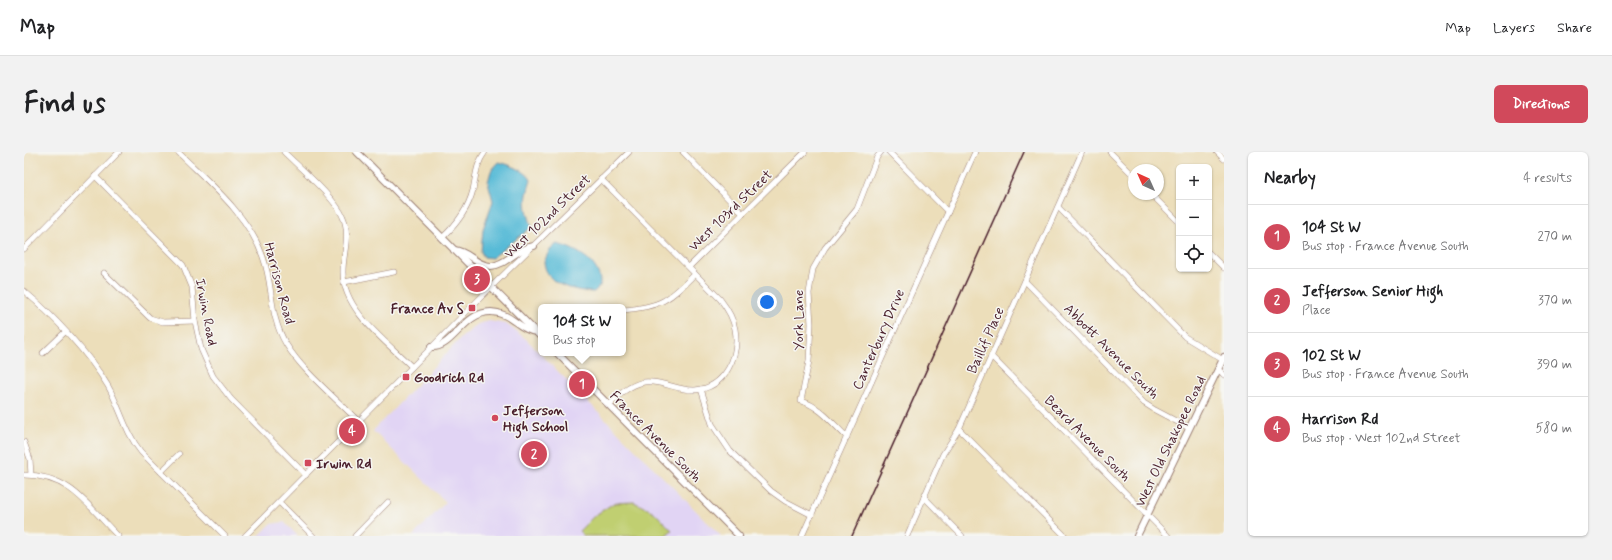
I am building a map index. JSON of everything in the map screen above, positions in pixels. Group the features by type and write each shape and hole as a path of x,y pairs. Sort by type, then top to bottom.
{"main road":[{"path":"357,152 536,332"},
{"path":"454,250 461,251 476,262 490,266 500,264 519,250 534,246"},
{"path":"431,348 443,345 466,322 480,314 487,313 509,316 528,330 536,332"},
{"name":"France Avenue South","path":"560,356 739,536"},
{"name":"West Old Shakopee Road","path":"1137,536 1223,358"}],"street":[{"path":"24,249 119,152"},
{"name":"Harrison Road","path":"178,152 233,207 251,230 263,258 274,316 286,344 295,356 358,421"},
{"path":"284,152 334,203 344,218 347,234 344,260 344,282 348,296 354,307 412,367"},
{"path":"442,238 464,212 473,191 476,171 485,152"},
{"name":"West 102nd Street","path":"245,536 491,287 629,152"},
{"path":"683,152 743,214"},
{"name":"West 103rd Street","path":"689,267 805,152"},
{"name":"York Lane","path":"847,437 820,411 808,403 801,401 811,342 810,281 818,258 857,208 877,157 881,152"},
{"path":"889,152 948,212"},
{"name":"Canterbury Drive","path":"802,536 975,152"},
{"name":"Baillif Place","path":"907,536 943,454 959,428 1082,152"},
{"path":"1110,152 1128,170"},
{"path":"1217,152 1224,159"},
{"name":"Irwin Road","path":"95,176 183,266 192,286 195,321 204,356 222,388 306,474"},
{"path":"601,179 720,299 733,320 736,340 732,361 727,371 719,380 702,389 684,389 662,383 644,382 626,389 609,405"},
{"path":"1157,200 1176,219"},
{"path":"1058,207 1185,337 1223,358"},
{"path":"1212,256 1224,268"},
{"path":"344,282 394,272"},
{"path":"104,273 150,318 163,322 195,321"},
{"name":"West 103rd Street","path":"626,310 649,308 660,304 669,299 695,274"},
{"name":"Abbott Avenue South","path":"1024,281 1144,403 1189,428"},
{"path":"24,291 88,357 108,387 135,445 225,536"},
{"path":"43,353 65,332"},
{"name":"Beard Avenue South","path":"991,356 1168,536"},
{"path":"1218,369 1224,375"},
{"path":"702,389 712,424 722,443 771,491 785,501 812,515"},
{"path":"959,428 1065,536"},
{"path":"24,442 30,458 31,475"},
{"path":"161,472 179,454"},
{"path":"24,475 51,478 70,488 118,536"},
{"path":"924,497 962,536"},
{"path":"279,502 313,536"},
{"path":"355,536 388,502"}],"shaded area":[{"name":"Jefferson High School","path":"489,321 506,324 525,338 538,351 538,356 543,356 721,536 413,536 446,502 373,431 461,338 478,324"},
{"path":"284,522 298,536 259,536 271,524"}],"green space":[{"path":"634,502 654,512 672,530 665,536 584,536 579,531 594,516 614,503"}],"water":[{"path":"499,162 513,166 529,176 531,180 526,204 532,227 492,258 484,257 481,252 483,229 493,201 488,182 491,171"},
{"path":"557,244 580,253 593,264 600,278 600,286 594,292 565,287 552,279 544,262 550,249"}],"railway":[{"path":"852,536 1024,152"}],"place":[{"name":"102 St W","path":"477,279"},
{"name":"France Av S","path":"472,308"},
{"name":"Goodrich Rd","path":"406,377"},
{"name":"104 St W","path":"582,384"},
{"name":"Jefferson High School","path":"495,418"},
{"name":"Harrison Rd","path":"352,431"},
{"name":"Jefferson Senior High","path":"534,454"},
{"name":"Irwin Rd","path":"308,463"}]}
